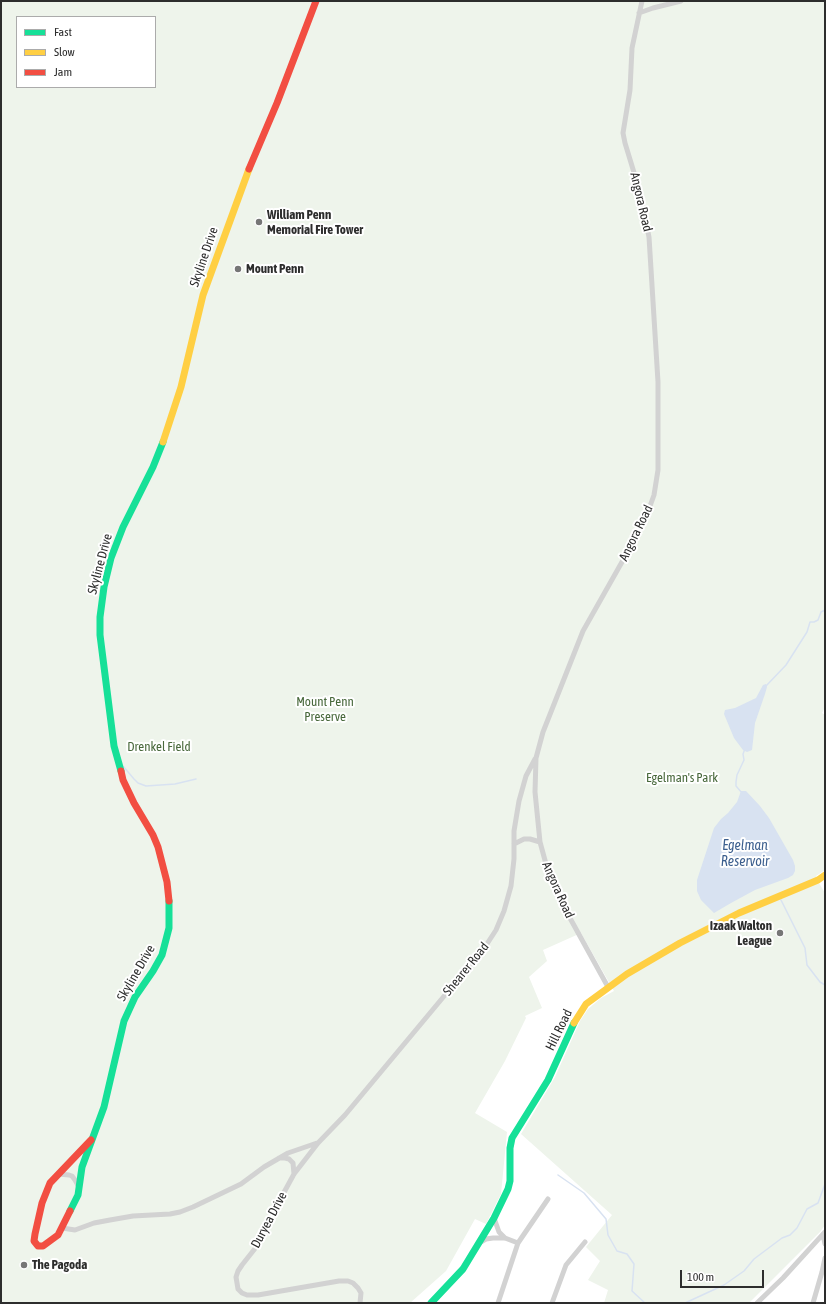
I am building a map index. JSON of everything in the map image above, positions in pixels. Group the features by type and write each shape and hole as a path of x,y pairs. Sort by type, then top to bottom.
{"street":[{"name":"Skyline Drive","path":"91,1140 50,1183 42,1203 35,1234 34,1241 36,1244 44,1246 58,1235 66,1216 76,1200 82,1167 104,1108 124,1021 134,996 153,971 162,955 170,920 167,882 158,847 123,780 114,746 100,635 100,617 104,587 122,527 150,473 165,437 181,386 201,303 241,188 258,145 277,104 316,1"},
{"name":"Angora Road","path":"608,988 554,889 547,870 540,842 535,802 536,758 543,732 583,631 644,523 654,496 658,475 658,382 649,237 640,196 623,133 630,90 632,48 642,1"},
{"path":"639,13 681,1"},
{"name":"Shearer Road","path":"318,1143 345,1115 489,942 500,921 508,900 513,874 516,814 526,776 536,758"},
{"path":"514,844 524,839 540,842"},
{"name":"Hill Road","path":"431,1303 448,1287 463,1269 494,1218 509,1185 511,1177 510,1148 512,1138 548,1080 580,1012 586,1004 639,967 692,937 740,913 818,880 825,875"},
{"path":"62,1228 75,1230 94,1223 133,1216 180,1212 241,1184 278,1158 288,1153 318,1143"},
{"name":"Duryea Drive","path":"318,1143 294,1174 282,1196 265,1234 238,1271 236,1277 238,1289 247,1295 258,1295 339,1281 348,1281 353,1283 361,1293 360,1303"},
{"path":"278,1158 289,1159 292,1163 294,1174"},
{"path":"58,1174 72,1176 78,1183 79,1190"},
{"path":"498,1303 518,1243 548,1199"},
{"path":"494,1218 499,1232 505,1238 518,1243"},
{"path":"824,1234 825,1244"},
{"path":"757,1303 783,1278 824,1234"},
{"path":"479,1242 486,1239 505,1238"},
{"path":"552,1303 566,1266 584,1242"},
{"path":"813,1303 825,1258"}],"green space":[{"name":"Mount Penn Preserve","path":"1,1 825,1 825,707 822,713 825,715 825,870 816,876 825,893 825,1225 820,1232 749,1303 604,1303 608,1290 588,1280 600,1261 586,1247 612,1215 521,1134 555,1077 580,1021 588,1009 601,998 614,991 581,933 543,950 547,961 529,977 542,1008 525,1016 526,1018 505,1061 475,1113 507,1132 501,1194 486,1224 475,1219 446,1271 410,1303 1,1303"}],"water":[{"path":"766,684 767,687 755,723 752,750 747,752 743,750 734,738 724,714 725,710 735,708 756,698 763,685"},
{"name":"Egelman Reservoir","path":"741,791 746,791 769,818 793,860 795,871 793,875 788,878 755,890 714,913 701,900 697,891 697,880 714,828 737,802"}],"waterway":[{"path":"766,686 786,665 807,632 810,622 818,620 821,612 825,610"},
{"path":"742,793 736,786 736,782 737,775 744,760 743,754 745,749"},
{"path":"123,766 138,783 146,786 175,784 196,779"},
{"path":"781,900 805,948 807,965 820,982 825,985"},
{"path":"558,1175 584,1193 606,1219 608,1235 617,1251 627,1254 634,1264 632,1291 645,1303"},
{"path":"685,1303 724,1285 744,1271 754,1259 782,1238 790,1235 797,1228 807,1209 818,1203 825,1184"}],"traffic: fast":[{"path":"121,771 114,746 100,635 100,617 104,587 111,558 123,527 153,467 163,442"},
{"path":"70,1211 78,1195 82,1167 104,1107 124,1021 135,997 162,955 169,928 169,901"},
{"path":"431,1303 463,1269 494,1218 508,1189 510,1181 510,1148 512,1138 548,1080 574,1023"}],"traffic: slow":[{"path":"163,442 181,387 203,295 249,169"},
{"path":"574,1023 586,1004 627,974 680,943 739,913 818,880 825,875"}],"traffic: jam":[{"path":"249,169 277,103 316,1"},
{"path":"121,771 123,780 134,803 153,835 158,847 167,882 169,901"},
{"path":"70,1211 58,1235 43,1246 38,1246 34,1241 35,1234 42,1203 50,1183 91,1140"}],"place":[{"name":"William Penn Memorial Fire Tower","path":"259,222"},
{"name":"Mount Penn","path":"238,269"},
{"name":"Izaak Walton League","path":"780,933"},
{"name":"The Pagoda","path":"24,1265"}],"park label":[{"name":"Drenkel Field","path":"159,747"},
{"name":"Egelman's Park","path":"682,778"}]}
